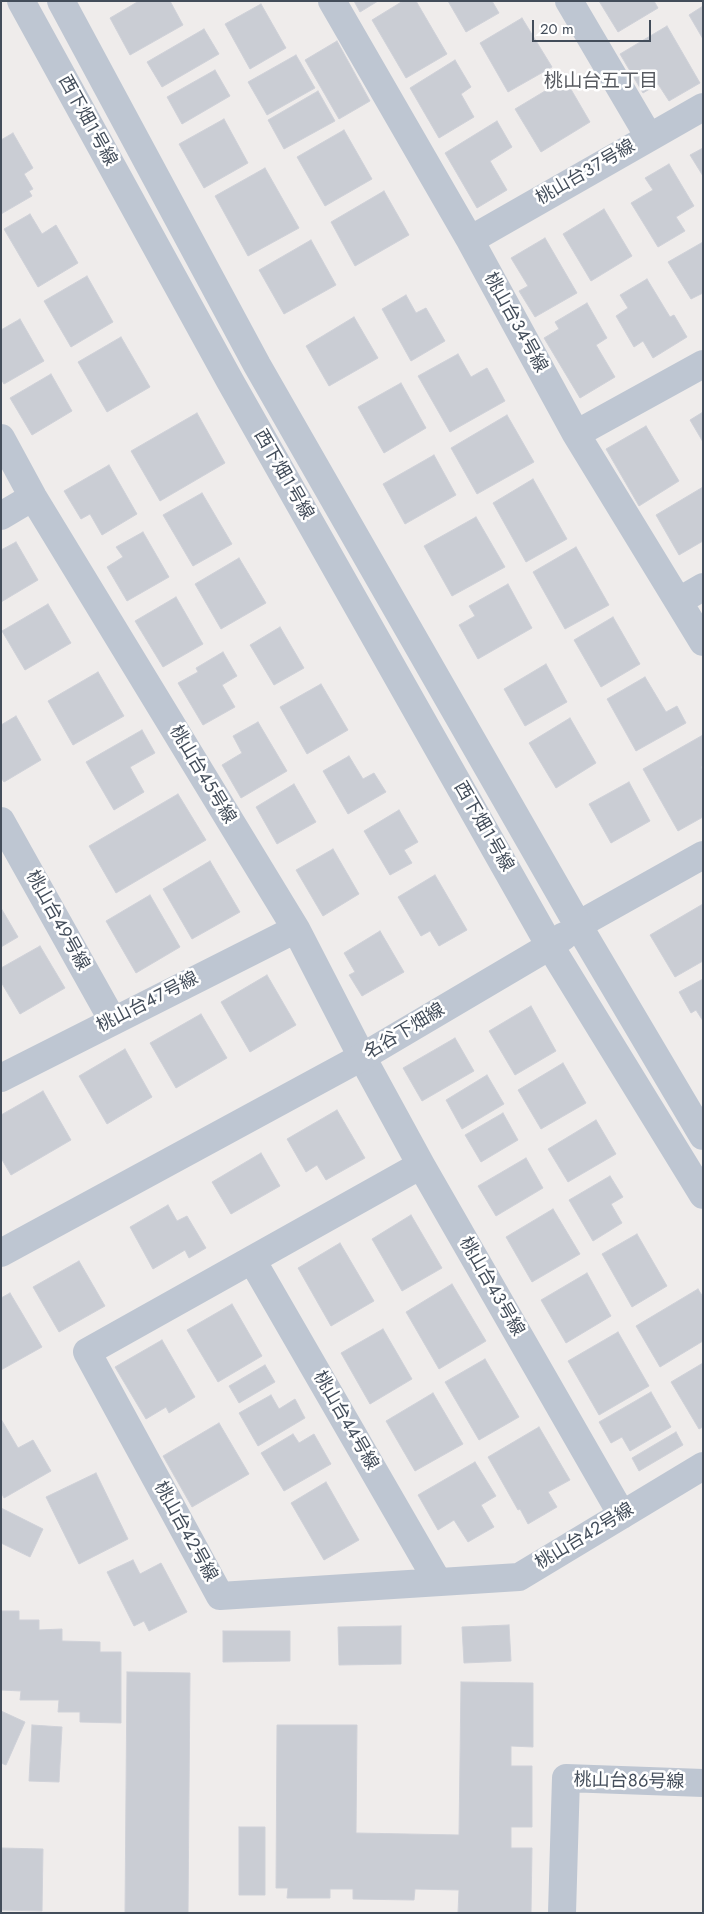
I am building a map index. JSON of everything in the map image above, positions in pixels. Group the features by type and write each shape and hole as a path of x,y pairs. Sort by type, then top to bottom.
{"street":[{"name":"西下畑１号線","path":"21,1 230,381 550,946"},
{"name":"西下畑１号線","path":"61,1 258,365 578,925"},
{"name":"桃山台３４号線","path":"332,1 470,240 576,434 703,642"},
{"path":"569,1 649,137"},
{"name":"桃山台３７号線","path":"470,240 703,106"},
{"path":"576,434 703,364"},
{"name":"桃山台４５号線","path":"1,438 33,498 296,929 362,1057"},
{"path":"1,516 33,498"},
{"path":"679,601 703,587"},
{"name":"桃山台４９号線","path":"1,821 113,1021"},
{"name":"名谷下畑線","path":"1,1253 362,1057 550,946 578,925 703,855"},
{"path":"578,925 703,1136"},
{"name":"桃山台４７号線","path":"1,1078 296,929"},
{"path":"550,946 703,1195"},
{"name":"桃山台４３号線","path":"362,1057 421,1165 622,1515"},
{"name":"桃山台４２号線","path":"421,1165 87,1352 220,1596 519,1576 703,1466"},
{"name":"桃山台４４号線","path":"252,1260 438,1582"},
{"name":"桃山台８６号線","path":"562,1913 566,1778 703,1783"}],"building":[{"path":"139,1 170,1 183,25 130,55 110,18"},
{"path":"354,1 378,1 360,12"},
{"path":"403,1 416,1 447,54 406,78 372,20"},
{"path":"448,1 492,1 499,13 466,32"},
{"path":"599,1 654,1 658,8 618,32"},
{"path":"261,4 286,48 250,69 225,24"},
{"path":"703,6 703,39 689,15"},
{"path":"522,18 552,67 508,92 480,43"},
{"path":"667,26 700,83 669,101 658,84 643,93 620,54"},
{"path":"204,29 219,54 162,87 147,62"},
{"path":"337,41 370,101 339,119 305,60"},
{"path":"296,55 315,88 267,115 248,82"},
{"path":"455,60 471,87 461,94 474,117 439,138 410,88"},
{"path":"215,70 230,96 182,124 167,97"},
{"path":"565,79 590,122 541,152 515,109"},
{"path":"318,91 335,121 284,149 268,120"},
{"path":"224,119 248,163 204,188 179,144"},
{"path":"497,121 512,147 490,161 507,190 477,208 445,153"},
{"path":"344,130 372,179 325,206 297,157"},
{"path":"13,133 33,168 24,174 33,189 29,191 32,196 1,214 1,140"},
{"path":"703,148 703,176 690,155"},
{"path":"669,164 694,206 676,217 685,231 658,247 631,203 653,190 645,178"},
{"path":"265,168 299,228 248,256 215,196"},
{"path":"384,191 409,235 355,266 331,222"},
{"path":"604,209 632,256 591,281 563,234"},
{"path":"30,214 42,234 56,225 78,263 38,287 4,229"},
{"path":"545,238 577,293 535,317 519,291 528,286 511,258"},
{"path":"311,240 336,285 284,314 259,270"},
{"path":"703,242 703,293 691,299 668,262"},
{"path":"87,276 113,322 71,347 44,301"},
{"path":"647,279 670,317 674,315 687,337 653,358 643,341 634,347 616,316 628,308 620,295"},
{"path":"406,295 416,313 426,308 445,341 411,361 382,309"},
{"path":"587,303 607,338 596,345 615,377 580,398 544,338 559,329 555,322"},
{"path":"354,317 378,358 329,386 306,346"},
{"path":"20,319 44,361 4,384 1,379 1,330"},
{"path":"121,337 150,387 107,412 78,362"},
{"path":"458,354 471,377 487,368 505,401 450,432 418,376"},
{"path":"51,374 72,411 32,435 10,398"},
{"path":"401,383 426,428 384,453 358,407"},
{"path":"703,412 703,442 690,420"},
{"path":"197,413 225,463 160,501 131,451"},
{"path":"507,415 534,462 477,494 451,448"},
{"path":"646,426 679,481 639,506 606,449"},
{"path":"434,455 456,495 405,524 383,484"},
{"path":"109,465 137,514 102,535 90,514 81,519 64,491"},
{"path":"533,479 567,539 526,562 493,503"},
{"path":"703,487 703,541 679,555 656,515"},
{"path":"202,493 232,544 193,566 163,515"},
{"path":"476,517 505,567 452,596 424,546"},
{"path":"143,532 169,577 127,601 107,567 123,557 116,547"},
{"path":"16,542 38,580 1,602 1,550"},
{"path":"576,547 609,605 565,629 533,572"},
{"path":"239,558 266,603 221,629 195,584"},
{"path":"508,584 532,628 478,659 459,625 475,616 469,606"},
{"path":"176,597 203,644 163,667 135,621"},
{"path":"48,604 71,643 25,670 2,631"},
{"path":"613,617 640,664 601,687 574,640"},
{"path":"280,627 304,668 274,685 250,645"},
{"path":"223,652 237,676 222,685 235,707 203,725 178,683 198,672 196,668"},
{"path":"546,664 567,702 525,726 504,689"},
{"path":"98,672 124,716 73,745 48,701"},
{"path":"645,677 666,712 677,706 686,723 636,751 607,699"},
{"path":"321,684 348,730 307,754 280,707"},
{"path":"16,716 41,760 4,782 1,778 1,725"},
{"path":"570,718 596,763 556,788 529,743"},
{"path":"258,722 287,771 241,798 222,765 242,753 233,736"},
{"path":"142,730 155,753 130,767 144,792 114,810 86,762"},
{"path":"703,735 703,766 701,767 703,770 703,817 678,831 643,769"},
{"path":"349,756 363,779 374,773 386,792 348,814 323,771"},
{"path":"629,782 650,821 611,843 589,804"},
{"path":"294,784 316,822 277,844 256,807"},
{"path":"178,794 206,840 116,893 89,846"},
{"path":"399,810 418,842 404,850 412,863 390,875 364,831"},
{"path":"333,849 359,894 323,916 296,870"},
{"path":"210,861 240,912 192,939 163,889"},
{"path":"435,875 467,930 439,946 430,931 421,936 398,897"},
{"path":"150,895 180,947 136,973 106,921"},
{"path":"703,904 703,961 675,977 650,935"},
{"path":"1,908 18,937 1,947"},
{"path":"380,931 404,972 362,996 349,975 355,972 344,953"},
{"path":"40,946 65,988 20,1014 1,982 1,968"},
{"path":"267,975 296,1025 250,1052 221,1002"},
{"path":"703,979 703,1021 696,1010 691,1013 679,992"},
{"path":"531,1006 556,1051 515,1075 489,1031"},
{"path":"201,1014 227,1058 176,1088 150,1043"},
{"path":"455,1038 474,1071 422,1101 403,1068"},
{"path":"125,1049 152,1097 107,1124 79,1076"},
{"path":"563,1063 586,1103 541,1129 518,1090"},
{"path":"487,1075 504,1104 462,1129 446,1100"},
{"path":"43,1091 71,1140 11,1175 1,1158 1,1115"},
{"path":"337,1110 365,1158 326,1180 317,1165 306,1172 287,1139"},
{"path":"503,1113 518,1140 481,1162 465,1135"},
{"path":"596,1120 616,1154 568,1182 548,1149"},
{"path":"261,1153 280,1186 231,1214 212,1182"},
{"path":"526,1158 543,1188 496,1216 478,1186"},
{"path":"610,1176 623,1197 611,1204 622,1223 593,1241 569,1200"},
{"path":"168,1205 177,1221 187,1216 206,1248 189,1258 185,1250 153,1269 130,1227"},
{"path":"553,1209 580,1254 532,1282 506,1237"},
{"path":"411,1215 442,1268 402,1291 372,1239"},
{"path":"637,1234 667,1286 632,1307 602,1254"},
{"path":"340,1243 374,1301 331,1326 298,1268"},
{"path":"79,1261 105,1306 59,1332 33,1287"},
{"path":"587,1273 611,1316 566,1343 541,1300"},
{"path":"452,1284 486,1341 439,1369 406,1312"},
{"path":"698,1289 703,1297 703,1341 660,1367 636,1326"},
{"path":"10,1293 42,1347 1,1370 1,1298"},
{"path":"232,1304 262,1356 218,1382 187,1330"},
{"path":"383,1329 412,1379 370,1404 341,1353"},
{"path":"618,1332 649,1386 599,1415 568,1361"},
{"path":"162,1340 195,1397 169,1413 166,1407 146,1419 115,1367"},
{"path":"485,1359 519,1417 479,1440 445,1382"},
{"path":"703,1363 703,1427 699,1429 671,1382"},
{"path":"265,1365 275,1382 239,1403 229,1386"},
{"path":"651,1392 671,1427 630,1451 622,1437 611,1443 599,1422"},
{"path":"433,1393 463,1444 415,1471 386,1421"},
{"path":"271,1395 279,1409 295,1399 305,1418 258,1446 239,1413"},
{"path":"1,1419 18,1448 33,1440 51,1471 4,1498 1,1492"},
{"path":"219,1423 249,1474 192,1507 163,1456"},
{"path":"539,1427 570,1480 548,1492 557,1507 528,1524 488,1457"},
{"path":"676,1432 683,1445 639,1471 632,1458"},
{"path":"293,1434 299,1443 314,1434 331,1464 284,1491 261,1453"},
{"path":"475,1462 496,1496 481,1505 494,1527 468,1542 454,1520 438,1530 418,1495"},
{"path":"96,1473 128,1539 79,1564 46,1497"},
{"path":"326,1482 359,1540 324,1560 291,1503"},
{"path":"1,1508 43,1529 30,1557 1,1543"},
{"path":"133,1560 140,1574 161,1563 187,1612 149,1631 144,1621 134,1626 107,1572"},
{"path":"1,1611 19,1611 19,1620 39,1620 39,1630 62,1629 62,1641 100,1642 100,1652 121,1652 121,1723 80,1722 80,1712 58,1712 59,1700 20,1700 21,1691 1,1690"},
{"path":"509,1625 511,1661 464,1663 462,1627"},
{"path":"401,1626 401,1664 339,1665 338,1627"},
{"path":"223,1631 290,1631 290,1661 223,1662"},
{"path":"127,1672 190,1673 188,1913 125,1913"},
{"path":"461,1682 533,1683 533,1747 511,1746 511,1766 532,1766 532,1827 511,1827 511,1848 532,1848 531,1913 458,1913 459,1890 415,1889 414,1900 353,1899 353,1889 330,1889 330,1898 287,1898 288,1888 276,1888 277,1725 357,1725 356,1833 459,1835"},
{"path":"1,1711 25,1722 6,1765 1,1763"},
{"path":"32,1725 62,1727 59,1782 29,1781"},
{"path":"239,1827 265,1827 265,1895 239,1895"},
{"path":"1,1848 43,1849 42,1911 1,1910"}],"district":[{"name":"桃山台五丁目","path":"601,82"}]}
